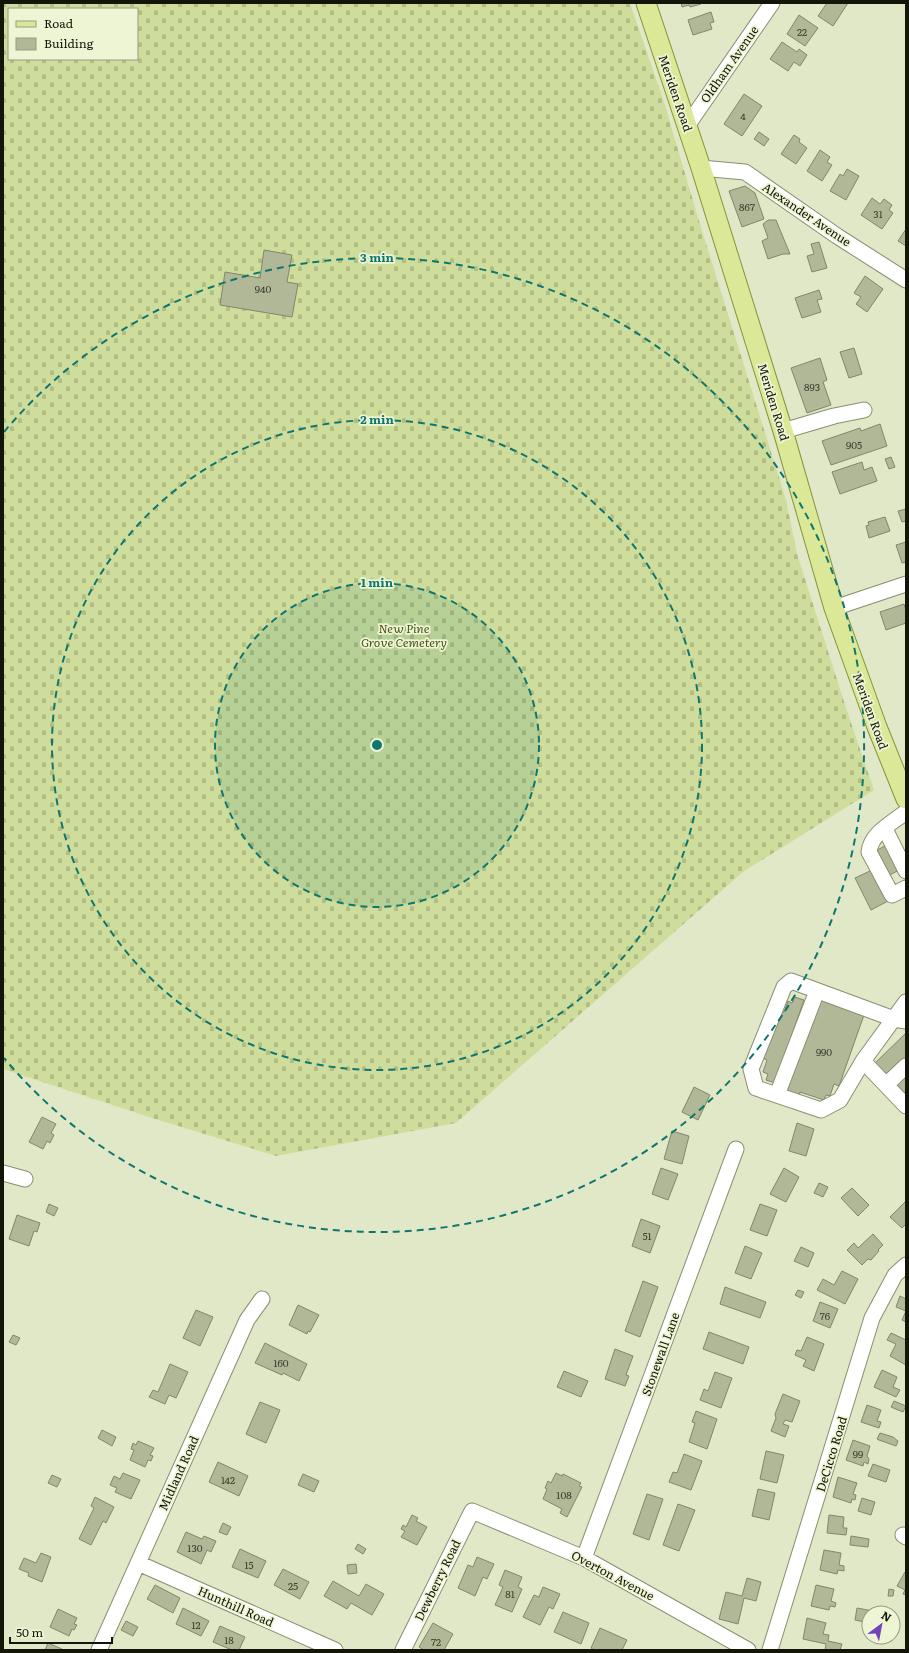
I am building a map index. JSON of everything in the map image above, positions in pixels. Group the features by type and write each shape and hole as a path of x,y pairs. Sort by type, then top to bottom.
{"main road":[{"name":"Meriden Road","path":"646,3 701,168 783,431 834,608 877,727 906,799"}],"street":[{"name":"Oldham Avenue","path":"687,126 772,3"},
{"name":"Alexander Avenue","path":"701,168 745,172 837,236 906,280"},
{"path":"783,431 834,416 864,410"},
{"path":"834,608 906,584"},
{"path":"906,812 874,839 870,845 869,852 892,895 906,888"},
{"path":"885,829 906,870"},
{"path":"900,1020 791,981 784,986 751,1069 756,1088 821,1110 840,1100 863,1061 900,1020 906,1002"},
{"path":"778,1095 817,990"},
{"path":"863,1061 906,1106"},
{"path":"886,1085 906,1066"},
{"name":"Stonewall Lane","path":"584,1558 736,1150"},
{"path":"3,1173 25,1179"},
{"name":"DeCicco Road","path":"770,1650 872,1318 895,1275 906,1265"},
{"name":"Midland Road","path":"99,1650 247,1320 262,1299"},
{"name":"Overton Avenue","path":"472,1511 584,1558 748,1650"},
{"name":"Dewberry Road","path":"403,1650 472,1511"},
{"name":"Hunthill Road","path":"138,1563 335,1650"}],"green space":[{"name":"New Pine Grove Cemetery","path":"3,3 630,3 664,102 699,221 786,500 797,554 874,790 743,872 456,1123 276,1156 152,1118 3,1069"}],"building":[{"path":"681,3 701,4 690,7 689,5 682,7"},
{"path":"827,3 848,3 833,26 818,16"},
{"path":"711,12 714,22 710,23 712,29 693,35 688,20"},
{"path":"799,15 818,28 805,46 787,34"},
{"path":"782,42 797,52 799,49 807,55 800,66 794,62 788,71 770,59"},
{"path":"744,94 762,106 742,136 724,124"},
{"path":"759,132 769,139 764,146 754,139"},
{"path":"794,135 800,139 799,142 807,148 796,164 781,154"},
{"path":"820,150 830,157 827,162 832,165 822,181 807,171"},
{"path":"847,169 859,176 846,200 830,191 840,174 843,176"},
{"path":"745,186 755,193 764,219 742,227 729,191"},
{"path":"872,198 880,204 884,199 892,205 889,210 893,213 882,229 861,215"},
{"path":"768,220 776,220 790,254 783,254 768,259 762,241 768,238 763,224"},
{"path":"906,229 906,246 898,241"},
{"path":"819,242 827,268 812,272 807,256 814,254 811,244"},
{"path":"264,250 292,255 287,282 298,284 292,317 220,305 225,272 260,278"},
{"path":"865,276 883,289 867,312 856,304 861,297 854,293"},
{"path":"819,290 822,299 817,300 821,312 802,318 795,298"},
{"path":"854,348 862,374 849,378 840,352"},
{"path":"820,358 827,380 823,382 831,405 807,413 791,368"},
{"path":"880,424 887,446 831,465 822,441 860,428 861,431"},
{"path":"891,457 895,467 889,469 885,459"},
{"path":"862,462 864,470 872,467 877,481 840,494 832,472"},
{"path":"906,509 906,521 902,522 898,511"},
{"path":"885,517 890,531 869,538 866,526 869,525 868,522"},
{"path":"906,542 906,562 902,563 896,545"},
{"path":"904,604 906,610 906,623 886,630 880,612"},
{"path":"888,844 901,869 886,877 874,852"},
{"path":"872,870 888,901 871,910 855,878"},
{"path":"795,997 804,1000 775,1083 766,1080 768,1074 763,1072 767,1060 763,1058 779,1011 784,1012 788,1001 792,1003"},
{"path":"817,999 864,1015 839,1086 834,1084 830,1096 826,1095 824,1100 800,1092 799,1098 784,1092"},
{"path":"906,1033 906,1061 887,1079 873,1065"},
{"path":"906,1077 906,1099 895,1087"},
{"path":"694,1087 710,1095 698,1120 682,1112"},
{"path":"42,1117 56,1124 51,1133 54,1135 50,1143 47,1141 43,1149 29,1142"},
{"path":"797,1123 814,1129 806,1156 789,1151"},
{"path":"672,1131 689,1136 682,1164 664,1159"},
{"path":"661,1168 678,1174 668,1200 652,1194"},
{"path":"784,1168 799,1177 786,1202 770,1194"},
{"path":"819,1183 828,1187 823,1197 814,1193"},
{"path":"852,1188 869,1205 858,1216 841,1198"},
{"path":"905,1202 906,1224 902,1228 890,1217"},
{"path":"49,1204 58,1208 54,1216 46,1212"},
{"path":"760,1204 777,1210 767,1236 750,1230"},
{"path":"17,1215 40,1223 37,1232 34,1231 29,1246 9,1239"},
{"path":"641,1219 660,1226 650,1253 632,1246"},
{"path":"873,1234 883,1245 871,1260 868,1259 862,1265 847,1250 854,1243 858,1248"},
{"path":"745,1246 762,1253 751,1279 735,1273"},
{"path":"801,1247 814,1253 808,1267 794,1261"},
{"path":"842,1271 858,1279 845,1304 817,1290 823,1279 834,1285"},
{"path":"643,1281 658,1287 640,1337 625,1331"},
{"path":"725,1287 766,1302 760,1318 720,1304"},
{"path":"798,1290 804,1292 801,1298 795,1295"},
{"path":"900,1296 906,1299 906,1311 896,1307"},
{"path":"820,1302 838,1309 830,1328 813,1321"},
{"path":"298,1305 319,1315 310,1332 308,1331 307,1334 289,1325"},
{"path":"196,1310 213,1317 200,1346 183,1338"},
{"path":"906,1311 906,1322 902,1320"},
{"path":"709,1332 749,1347 743,1364 703,1349"},
{"path":"891,1333 906,1340 906,1365 890,1356 896,1344 887,1340"},
{"path":"13,1335 20,1338 16,1345 9,1342"},
{"path":"807,1337 824,1344 814,1371 803,1366 806,1360 795,1355 797,1350 801,1351"},
{"path":"265,1343 307,1364 299,1381 283,1373 282,1375 255,1363"},
{"path":"615,1349 633,1356 626,1375 629,1376 625,1386 605,1379"},
{"path":"170,1364 188,1372 176,1398 169,1395 165,1404 149,1397 153,1390 158,1392"},
{"path":"882,1370 897,1377 893,1387 900,1390 896,1397 874,1387"},
{"path":"564,1371 588,1381 581,1397 557,1387"},
{"path":"715,1372 732,1378 721,1408 700,1400 704,1389 708,1391"},
{"path":"783,1394 800,1401 792,1422 785,1420 783,1424 789,1426 785,1437 771,1431 776,1418 775,1414"},
{"path":"894,1401 906,1406 903,1412 891,1407"},
{"path":"260,1402 280,1410 266,1443 246,1434"},
{"path":"867,1405 881,1410 877,1421 881,1422 879,1428 861,1422"},
{"path":"696,1411 717,1419 707,1449 689,1442 695,1423 692,1422"},
{"path":"102,1430 116,1437 112,1446 98,1438"},
{"path":"880,1433 893,1437 898,1441 896,1446 877,1439"},
{"path":"853,1440 870,1446 867,1456 869,1459 868,1464 864,1462 863,1466 846,1460"},
{"path":"138,1441 154,1448 150,1455 153,1456 151,1461 148,1460 145,1467 130,1460 134,1450 131,1449 133,1443 136,1445"},
{"path":"766,1451 784,1455 777,1483 760,1479"},
{"path":"684,1454 702,1461 691,1490 669,1482 673,1472 677,1473"},
{"path":"218,1462 248,1476 239,1496 209,1482"},
{"path":"873,1464 890,1470 886,1482 868,1476"},
{"path":"123,1473 140,1480 131,1499 115,1492 117,1488 110,1485 114,1476 120,1479"},
{"path":"556,1473 562,1476 563,1474 581,1483 579,1486 582,1487 567,1517 560,1513 562,1509 543,1499 548,1481 551,1483"},
{"path":"303,1474 319,1481 314,1492 298,1485"},
{"path":"52,1475 61,1479 57,1487 48,1483"},
{"path":"838,1477 857,1483 853,1494 856,1495 855,1500 852,1499 851,1503 833,1497"},
{"path":"758,1489 775,1493 769,1520 752,1516"},
{"path":"647,1494 663,1499 649,1540 633,1534"},
{"path":"95,1497 114,1507 106,1523 103,1521 91,1545 79,1539 94,1508 91,1506"},
{"path":"862,1498 875,1502 871,1515 858,1511"},
{"path":"678,1504 695,1510 679,1551 663,1545"},
{"path":"412,1515 418,1518 416,1521 427,1527 417,1545 401,1537 405,1531 401,1529 403,1525 406,1527"},
{"path":"829,1515 844,1517 843,1528 847,1528 846,1535 827,1533"},
{"path":"223,1523 231,1527 227,1535 219,1532"},
{"path":"186,1532 202,1539 204,1536 216,1541 211,1552 207,1550 201,1564 177,1552"},
{"path":"851,1536 869,1539 868,1547 850,1545"},
{"path":"358,1544 366,1549 363,1554 355,1549"},
{"path":"240,1549 266,1561 258,1578 232,1567"},
{"path":"824,1550 841,1553 839,1565 844,1566 844,1571 838,1570 837,1574 820,1570"},
{"path":"41,1553 51,1557 42,1582 28,1576 29,1573 19,1569 24,1558 36,1563"},
{"path":"477,1557 494,1564 487,1579 483,1577 475,1596 458,1588 468,1565 473,1567"},
{"path":"356,1564 357,1573 348,1574 347,1565"},
{"path":"283,1569 309,1582 300,1599 274,1585"},
{"path":"505,1570 522,1577 518,1587 522,1589 512,1612 495,1605 503,1587 499,1585"},
{"path":"905,1572 906,1595 903,1594 905,1590 897,1586"},
{"path":"747,1578 761,1582 756,1601 744,1598 738,1624 719,1619 726,1592 742,1596"},
{"path":"333,1581 359,1596 366,1584 384,1594 372,1615 351,1603 347,1609 324,1596"},
{"path":"155,1585 180,1598 173,1613 147,1599"},
{"path":"816,1585 834,1589 831,1601 836,1603 835,1607 830,1606 829,1610 811,1606"},
{"path":"543,1587 560,1594 553,1609 549,1607 540,1625 523,1617 534,1595 539,1597"},
{"path":"889,1589 894,1590 893,1596 888,1596"},
{"path":"183,1608 209,1621 201,1636 176,1624"},
{"path":"857,1608 861,1609 861,1621 855,1620"},
{"path":"58,1609 77,1618 74,1624 77,1625 74,1630 72,1629 69,1636 50,1627"},
{"path":"563,1612 589,1623 581,1644 554,1632"},
{"path":"807,1618 826,1623 823,1634 829,1635 828,1641 842,1644 840,1650 825,1650 826,1644 803,1639"},
{"path":"126,1621 138,1627 133,1636 121,1630"},
{"path":"433,1623 453,1634 444,1650 424,1650 419,1647"},
{"path":"220,1626 245,1637 239,1650 232,1650 213,1642"},
{"path":"600,1628 627,1640 622,1650 594,1650 591,1648"},
{"path":"48,1643 62,1649 62,1650 45,1650"}]}
